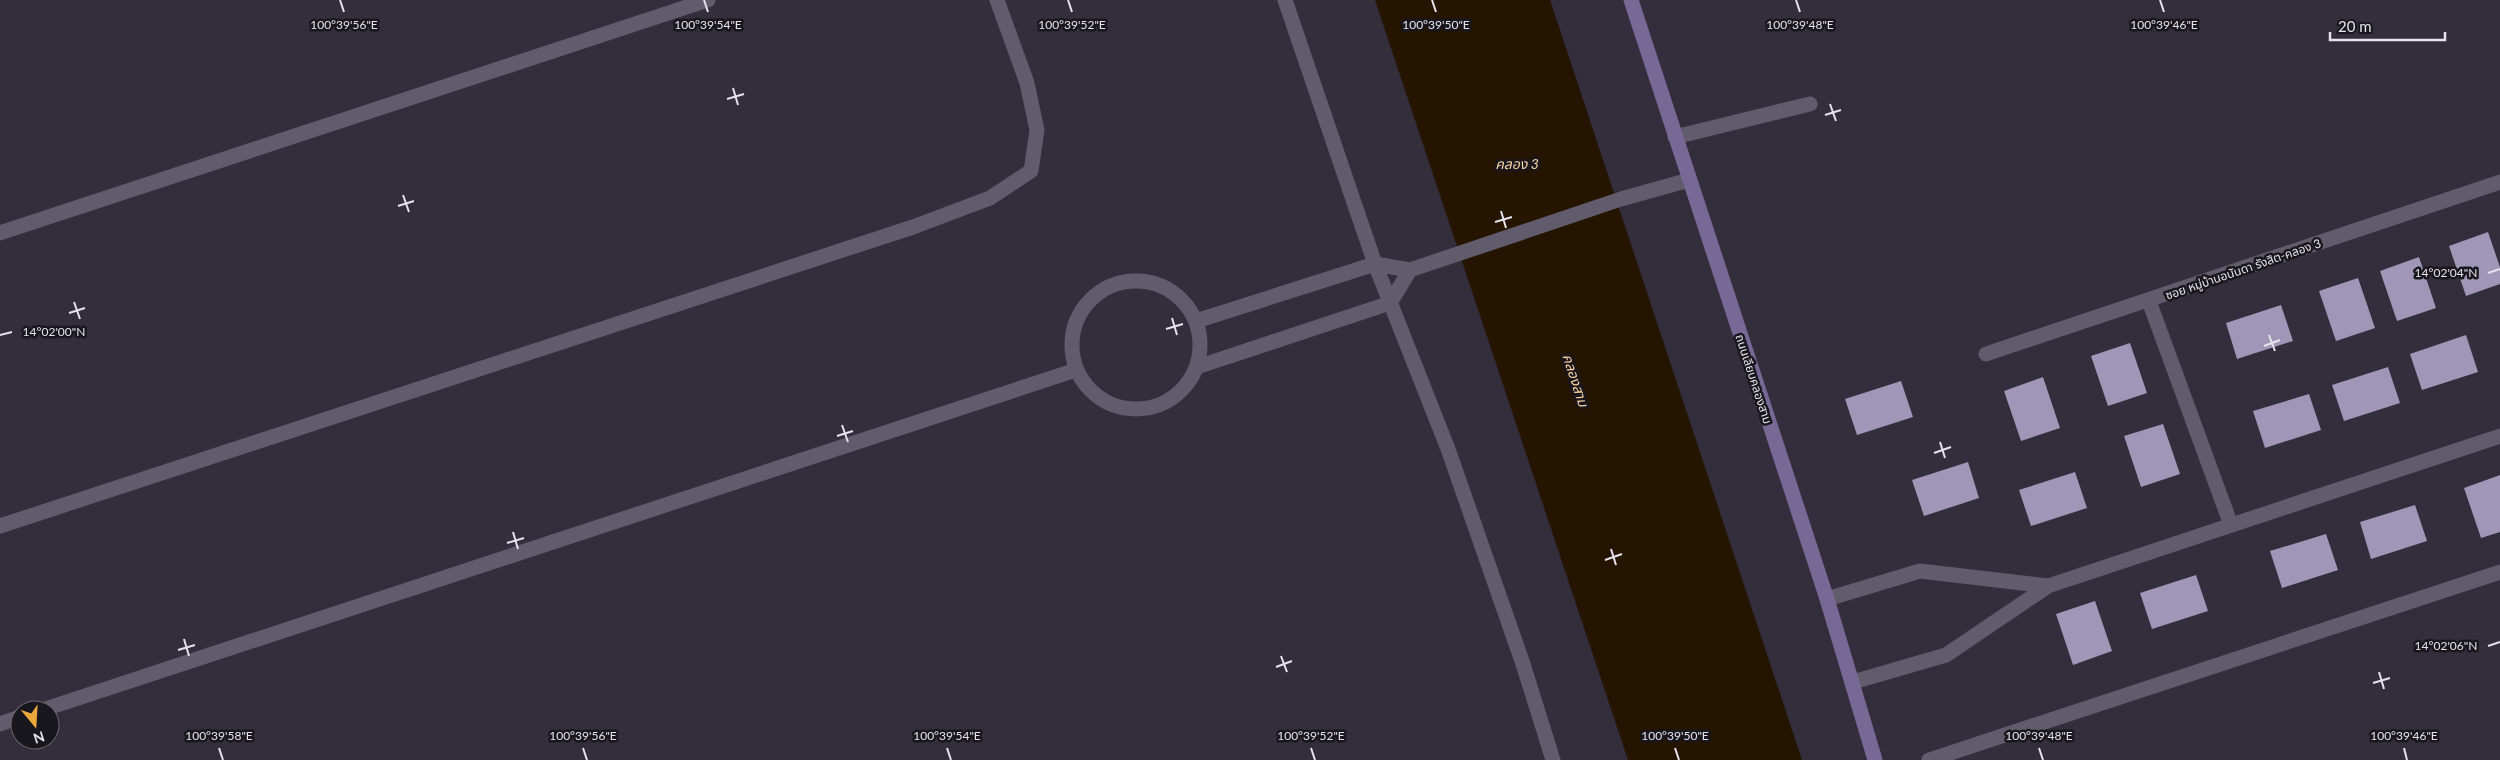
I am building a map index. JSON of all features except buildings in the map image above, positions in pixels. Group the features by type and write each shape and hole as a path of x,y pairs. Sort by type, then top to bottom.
{"main road":[{"name":"ถนนเลียบคลองสาม","path":"1631,0 1827,599 1875,760"}],"street":[{"path":"0,233 708,0"},
{"path":"0,526 894,233 990,198 1031,171 1037,130 1027,83 998,0"},
{"path":"1285,0 1375,264 1448,449 1523,664 1553,760"},
{"path":"1675,137 1810,104"},
{"path":"1196,321 1375,264 1410,270 1621,199 1689,180"},
{"name":"ซอย หมู่บ้านอนันดา รังสิต-คลอง 3","path":"1986,354 2500,182"},
{"path":"1197,367 1390,303 1410,270"},
{"path":"1145,280 1167,288 1185,301 1196,321 1201,344 1197,367 1186,386 1169,401 1141,408 1127,409 1106,402 1088,389 1076,370 1071,348 1074,326 1085,306 1101,291 1123,282 1145,280"},
{"path":"2149,301 2231,525"},
{"path":"60,704 1076,370"},
{"path":"1853,682 1946,655 2048,586 2500,436"},
{"path":"1827,599 1920,571 2048,586"},
{"path":"1929,760 2500,572"}],"water":[{"name":"คลอง 3","path":"1375,0 1550,0 1802,760 1628,760"}],"water label":[{"name":"คลองสาม","path":"1576,380"}]}
